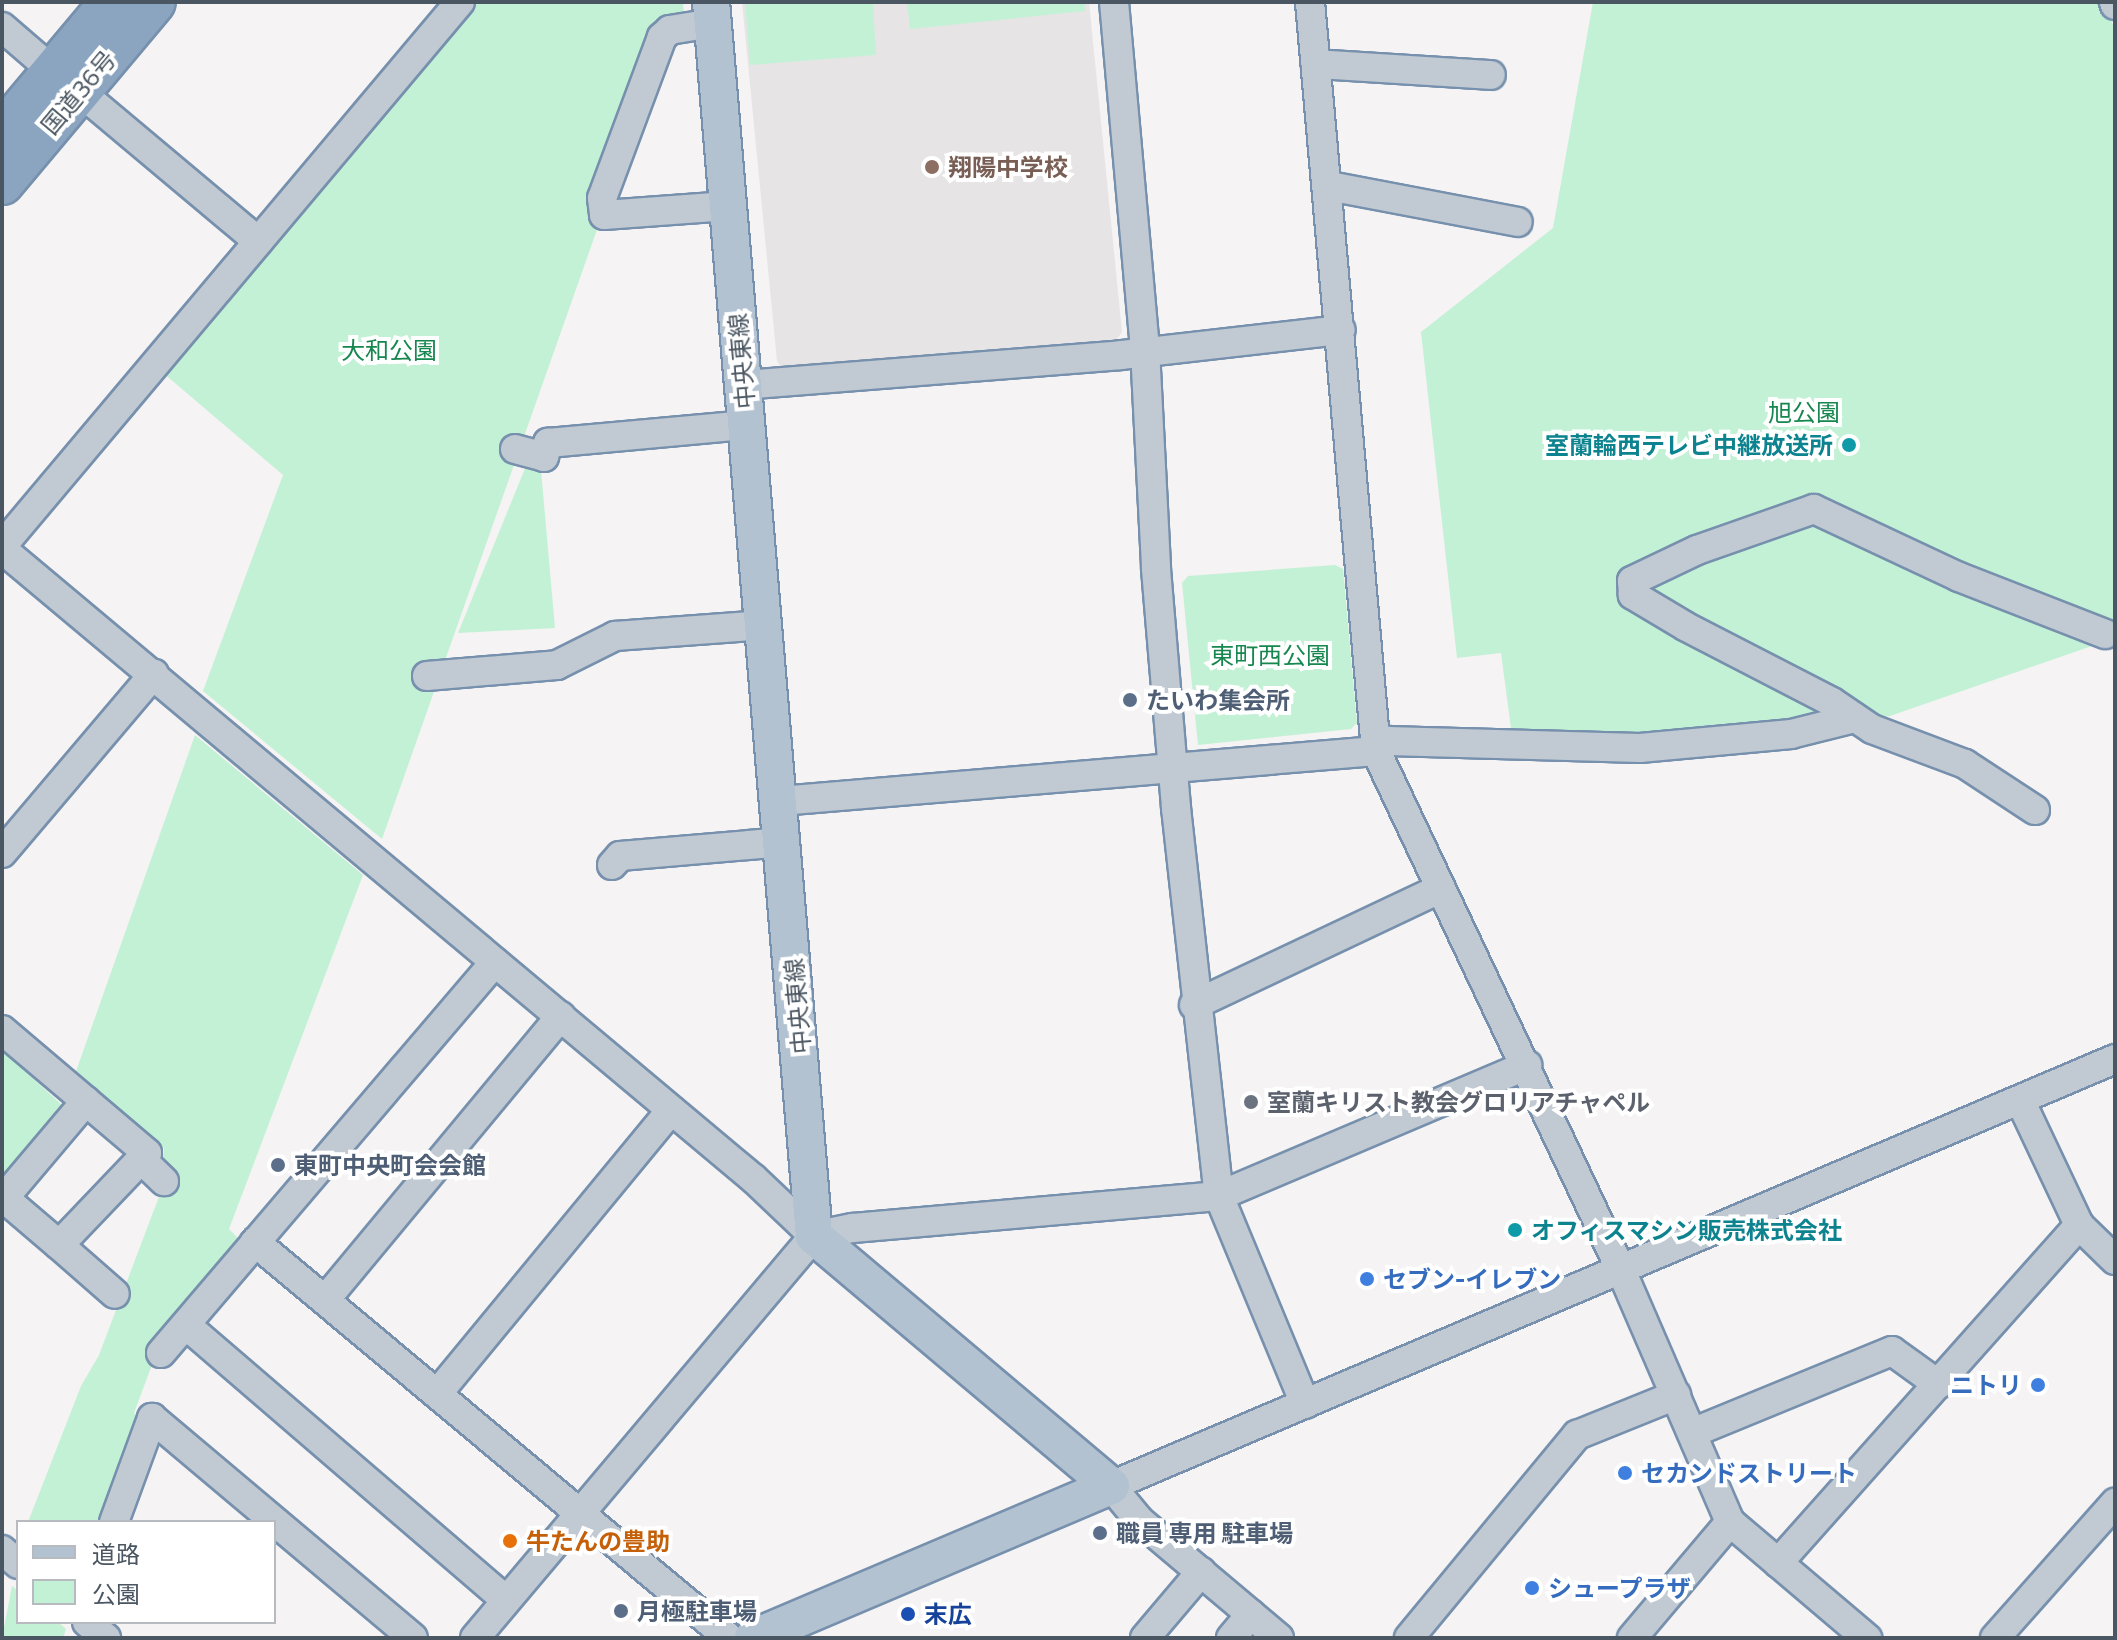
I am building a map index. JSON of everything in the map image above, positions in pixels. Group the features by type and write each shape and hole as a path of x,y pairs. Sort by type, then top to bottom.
{"highway":[{"name":"国道36号","path":"2,183 112,2"},
{"name":"国道36号","path":"2,133 154,2"}],"main road":[{"name":"中央東線","path":"712,13 814,1236"},
{"path":"753,1638 1111,1486 814,1236"}],"street":[{"path":"460,2 2,548 561,1016 814,1236"},
{"path":"1114,2 1145,349 1173,764 1194,1005 1219,1196 1305,1404"},
{"path":"1310,2 1329,186 1376,751 1527,1065 1621,1270 1730,1522 1867,1638"},
{"path":"712,13 670,30 662,37 602,198 604,215 728,206"},
{"path":"2,27 258,241"},
{"path":"1316,64 1491,75"},
{"path":"1329,186 1518,222"},
{"path":"743,385 1341,330"},
{"path":"515,449 544,457 548,443 747,425"},
{"path":"2035,810 1965,764 1872,729 1633,595 1632,581 1697,550 1814,509 1959,577 2105,634"},
{"path":"427,676 557,665 615,636 764,625"},
{"path":"2,853 154,674"},
{"path":"780,801 1173,764 1376,751 1388,741 1640,748 1791,734 1855,718"},
{"path":"612,865 620,856 783,842"},
{"path":"1194,1005 1441,888"},
{"path":"161,1353 495,962"},
{"path":"325,1300 561,1016"},
{"path":"2,1030 86,1101 144,1156 164,1181"},
{"path":"1279,1638 1139,1520 1111,1486 2115,1059"},
{"path":"475,1638 814,1236 853,1228 1219,1196 1527,1065"},
{"path":"2020,1100 2079,1225 2115,1260"},
{"path":"86,1101 3,1199 115,1294"},
{"path":"437,1394 671,1110"},
{"path":"59,1245 144,1156"},
{"path":"1778,1563 2079,1225"},
{"path":"255,1242 729,1638"},
{"path":"186,1325 506,1600"},
{"path":"1692,1433 1892,1351 1938,1384"},
{"path":"1409,1638 1577,1435 1676,1395"},
{"path":"115,1520 144,1412 273,1520"},
{"path":"1995,1638 2115,1503"},
{"path":"1632,1638 1730,1522"},
{"path":"276,1523 413,1638"},
{"path":"1145,1638 1201,1572"},
{"path":"1231,1638 1251,1614"},
{"path":"89,1624 106,1638"}],"shaded area":[{"name":"翔陽中学校","path":"742,2 1089,2 1122,332 1117,339 783,370 777,361"}],"green space":[{"name":"大和公園","path":"477,2 683,2 684,18 599,224 382,839 203,691 283,475 162,372"},
{"path":"745,2 873,2 876,55 750,65"},
{"path":"907,2 1084,2 1085,11 910,29"},
{"name":"旭公園","path":"1593,2 2102,2 2115,29 2115,638 1890,716 1678,739 1512,736 1501,653 1457,658 1421,332 1553,228"},
{"path":"526,466 541,470 555,628 458,633"},
{"name":"東町西公園","path":"1335,565 1343,569 1357,723 1351,729 1198,745 1182,583 1188,576"},
{"path":"195,735 363,875 229,1229 238,1238 168,1322 134,1413 144,1421 107,1520 29,1520 81,1386 99,1355 168,1173 162,1169 164,1148 74,1077"},
{"path":"2,1050 63,1106 2,1180"},
{"path":"12,1586 16,1589 16,1624 60,1624 66,1629 63,1638 2,1638"}],"place":[{"name":"翔陽中学校","path":"932,167"},
{"name":"室蘭輪西テレビ中継放送所","path":"1849,445"},
{"name":"たいわ集会所","path":"1130,700"},
{"name":"室蘭キリスト教会グロリアチャペル","path":"1251,1102"},
{"name":"東町中央町会会館","path":"278,1165"},
{"name":"オフィスマシン販売株式会社","path":"1515,1230"},
{"name":"セブン-イレブン","path":"1367,1279"},
{"name":"ニトリ","path":"2038,1385"},
{"name":"セカンドストリート","path":"1625,1473"},
{"name":"職員 専用 駐車場","path":"1100,1533"},
{"name":"牛たんの豊助","path":"510,1541"},
{"name":"シュープラザ","path":"1532,1588"},
{"name":"月極駐車場","path":"621,1611"},
{"name":"末広","path":"908,1614"}]}
